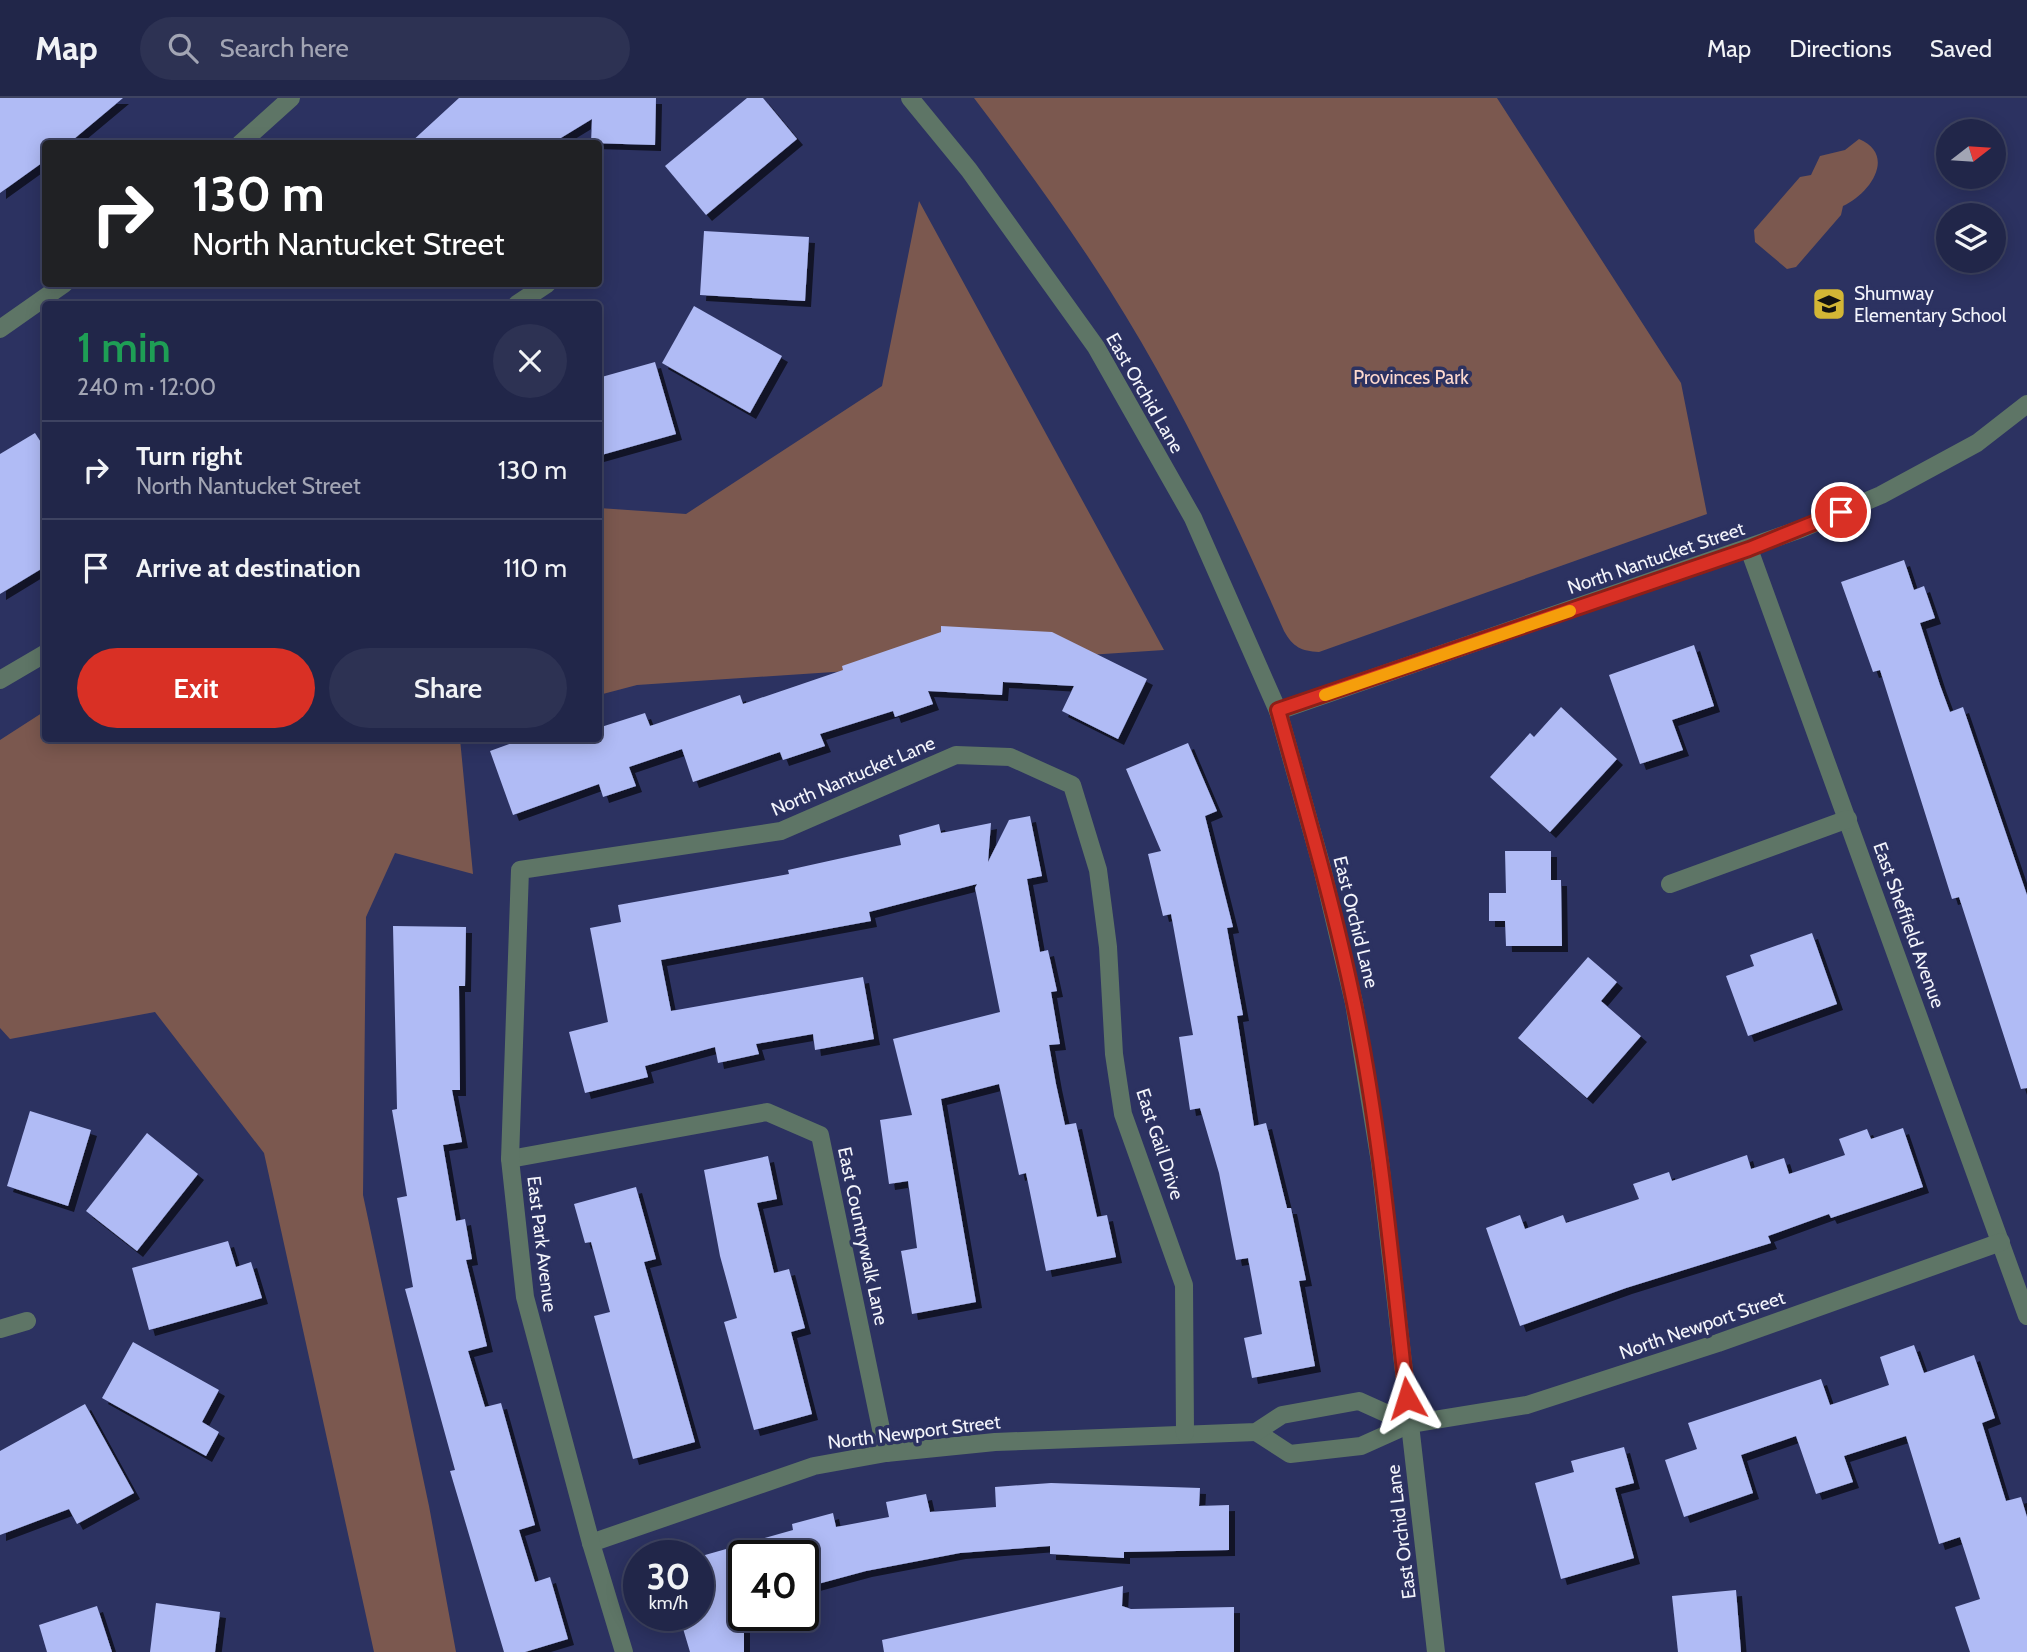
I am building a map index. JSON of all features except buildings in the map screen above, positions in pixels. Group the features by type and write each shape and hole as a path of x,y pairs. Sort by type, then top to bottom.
{"street":[{"path":"244,140 290,98"},
{"name":"East Orchid Lane","path":"910,98 969,170 1096,347 1193,518 1278,710 1321,864 1354,1003 1380,1162 1436,1652"},
{"path":"0,329 60,287"},
{"path":"522,301 542,287"},
{"name":"North Nantucket Street","path":"1278,710 1749,549 1881,495 1977,443 2027,404"},
{"name":"East Sheffield Avenue","path":"1749,549 2027,1316"},
{"path":"0,680 42,655"},
{"name":"North Nantucket Lane","path":"520,870 781,831 956,755 1010,757 1072,785"},
{"name":"East Gail Drive","path":"1072,785 1098,870 1108,947 1114,1054 1124,1114 1184,1285 1185,1433"},
{"path":"1670,884 1848,819"},
{"name":"East Park Avenue","path":"520,870 510,1158 525,1297 591,1543 624,1652"},
{"name":"East Countrywalk Lane","path":"510,1158 767,1112 820,1135 886,1453"},
{"name":"North Newport Street","path":"1256,1432 1290,1454 1361,1446 1410,1424 1527,1405 1718,1343 2001,1242"},
{"path":"0,1329 27,1321"},
{"name":"North Newport Street","path":"591,1543 814,1466 886,1453 995,1442 1256,1432 1282,1415 1359,1401 1410,1424"}],"green space":[{"name":"Provinces Park","path":"974,98 1497,98 1681,383 1707,514 1319,652 1298,647 1284,631 1203,457 1134,330 1060,216"},
{"path":"1859,139 1870,146 1876,155 1878,164 1870,184 1843,206 1841,215 1796,267 1787,269 1755,242 1754,230 1800,177 1811,175 1820,156 1845,150"},
{"path":"919,201 1164,650 637,685 602,694 602,508 686,514 882,386"},
{"path":"42,713 42,742 460,742 473,874 395,853 366,917 363,1195 429,1506 456,1652 374,1652 264,1153 155,1012 10,1039 0,1028 0,740"}],"slow traffic":[{"path":"1325,695 1570,611"}],"place":[{"name":"Shumway Elementary School","path":"1829,304"}],"route":[{"path":"1407,1398 1380,1162 1354,1003 1321,864 1278,710 1749,549 1841,512"}]}
